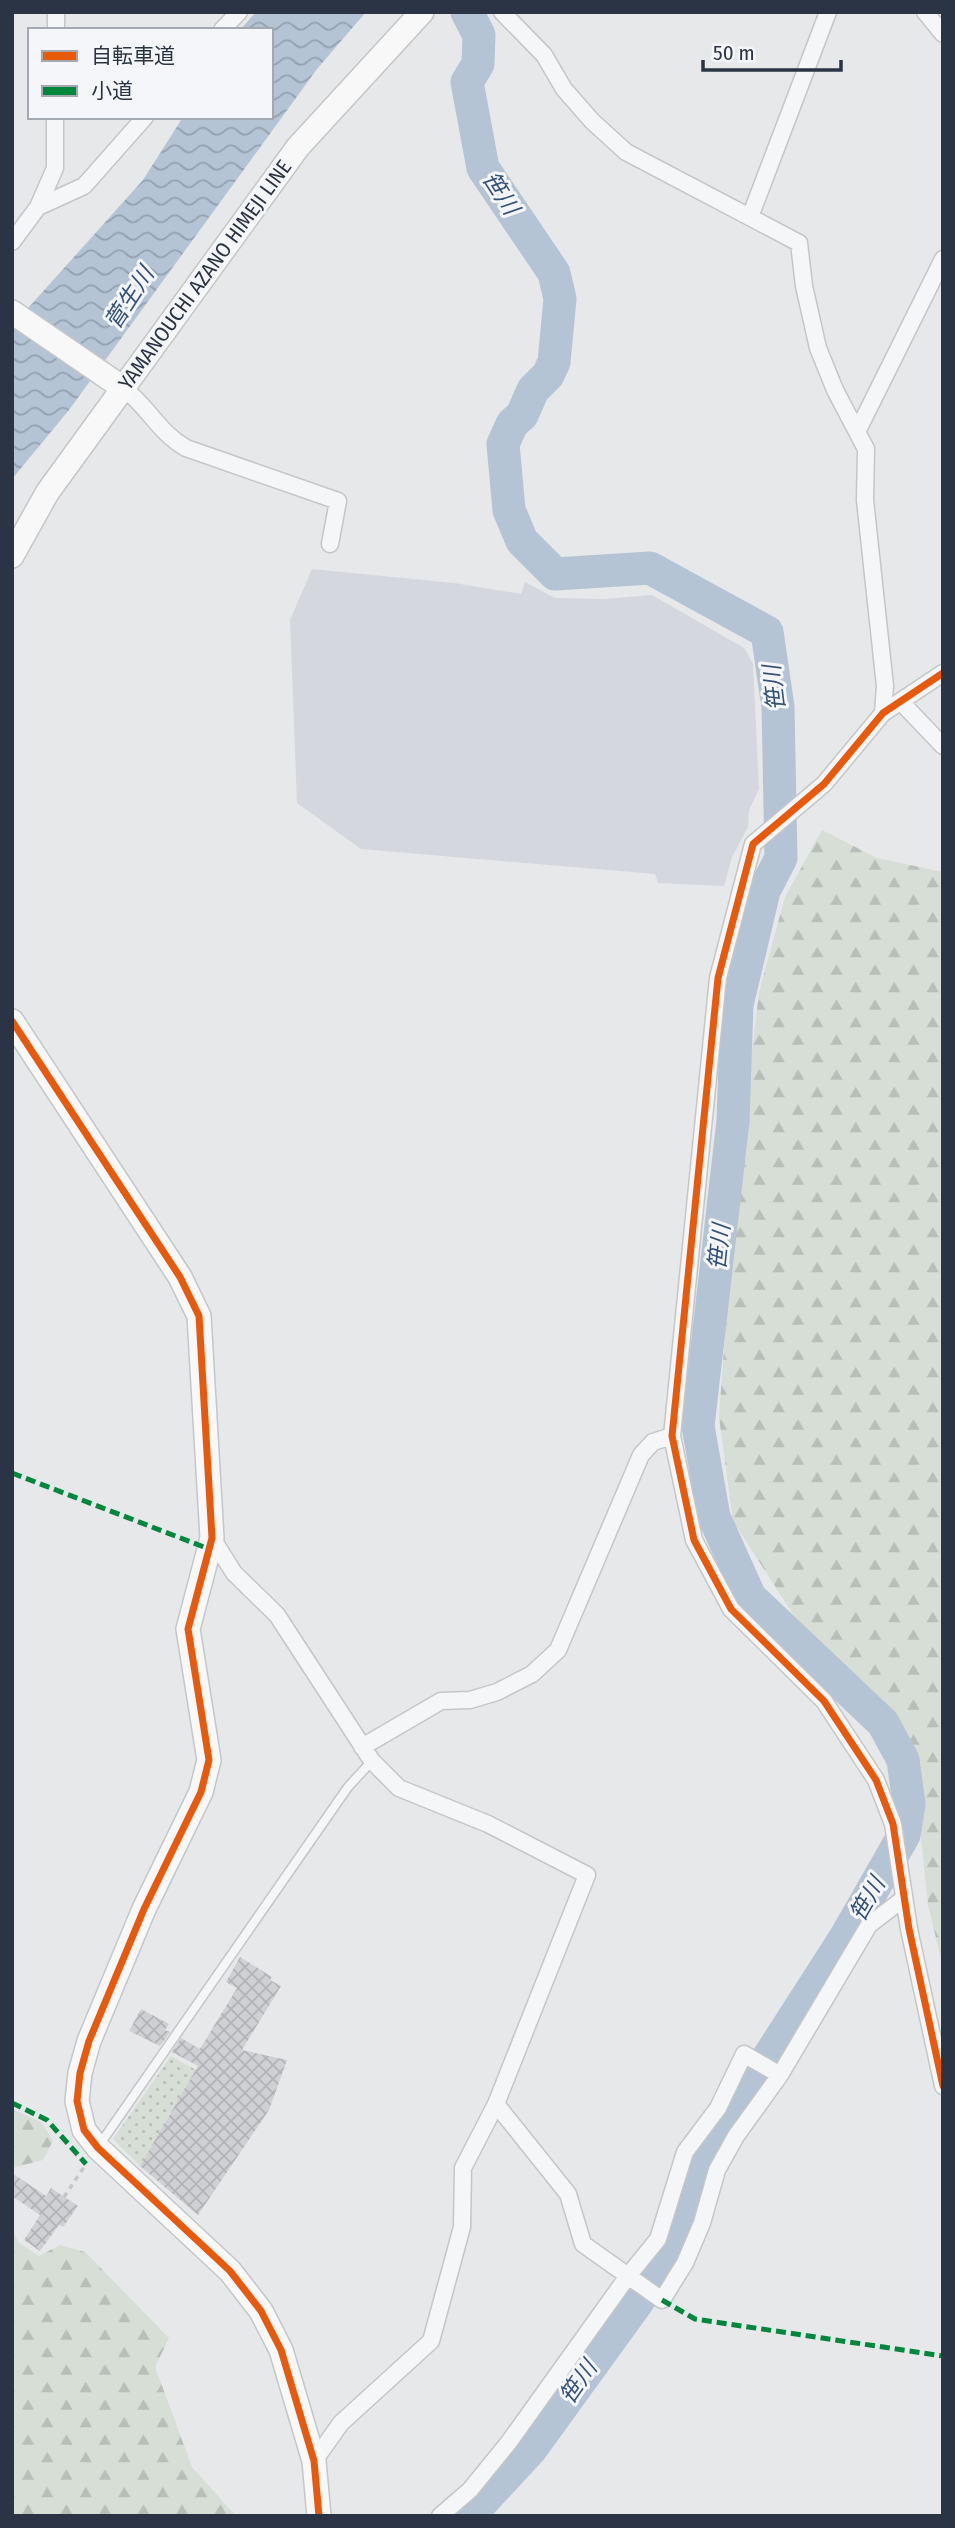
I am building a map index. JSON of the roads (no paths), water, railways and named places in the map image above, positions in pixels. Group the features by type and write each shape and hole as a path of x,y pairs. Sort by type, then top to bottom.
{"street":[{"path":"224,28 239,12"},
{"name":"YAMANOUCHI AZANO HIMEJI LINE","path":"12,556 47,493 299,147 422,12"},
{"path":"502,12 544,55 564,89 592,121 626,152 799,243 804,286 818,348 835,390 866,449 865,500 885,686 883,713"},
{"path":"750,217 828,12"},
{"path":"925,12 943,34"},
{"path":"12,242 38,207 54,168 55,119"},
{"path":"38,207 84,186 143,119"},
{"path":"857,432 943,259"},
{"path":"12,312 136,397 169,438 186,448 338,501 330,544"},
{"path":"943,673 902,703 883,713 824,784 753,844 718,978 672,1436 694,1540 731,1609 824,1701 876,1780 893,1824 903,1899 943,2086"},
{"path":"902,703 943,746"},
{"path":"12,1021 180,1277 199,1316 212,1538 188,1629 209,1760 201,1792 144,1909 89,2041 80,2073 77,2101 84,2130 98,2148 230,2271 261,2311 281,2350 314,2461 319,2516"},
{"path":"362,1747 441,1701 470,1700 497,1692 532,1674 558,1650 641,1455 653,1442 672,1436"},
{"path":"212,1538 234,1573 277,1615 362,1747 399,1788 488,1824 587,1875 496,2104 463,2168 462,2227 431,2341 341,2423 314,2461"},
{"path":"496,2104 568,2194 583,2244 662,2300 685,2263 702,2224 718,2170 736,2136 780,2075 869,1926 903,1899"},
{"path":"440,2516 470,2490 509,2442 628,2276 658,2239 685,2152 718,2108 744,2054 780,2075"}],"lane":[{"path":"98,2148 348,1787 372,1761"}],"water":[{"name":"菅生川","path":"256,12 366,12 317,69 69,410 12,479 12,326 143,180 182,119 273,119 273,28 242,28"}],"waterway":[{"name":"笹川","path":"467,12 479,35 478,64 467,82 483,168 554,273 560,299 554,362 548,375 533,390 522,415 512,424 503,444 509,510 522,541 555,574 650,568 767,632 778,707 781,858 764,891 737,1005 733,1121 698,1426 714,1517 750,1597 883,1723 903,1760 909,1804 904,1835 845,1938 712,2145 687,2228 636,2304 531,2449 469,2516"}]}
